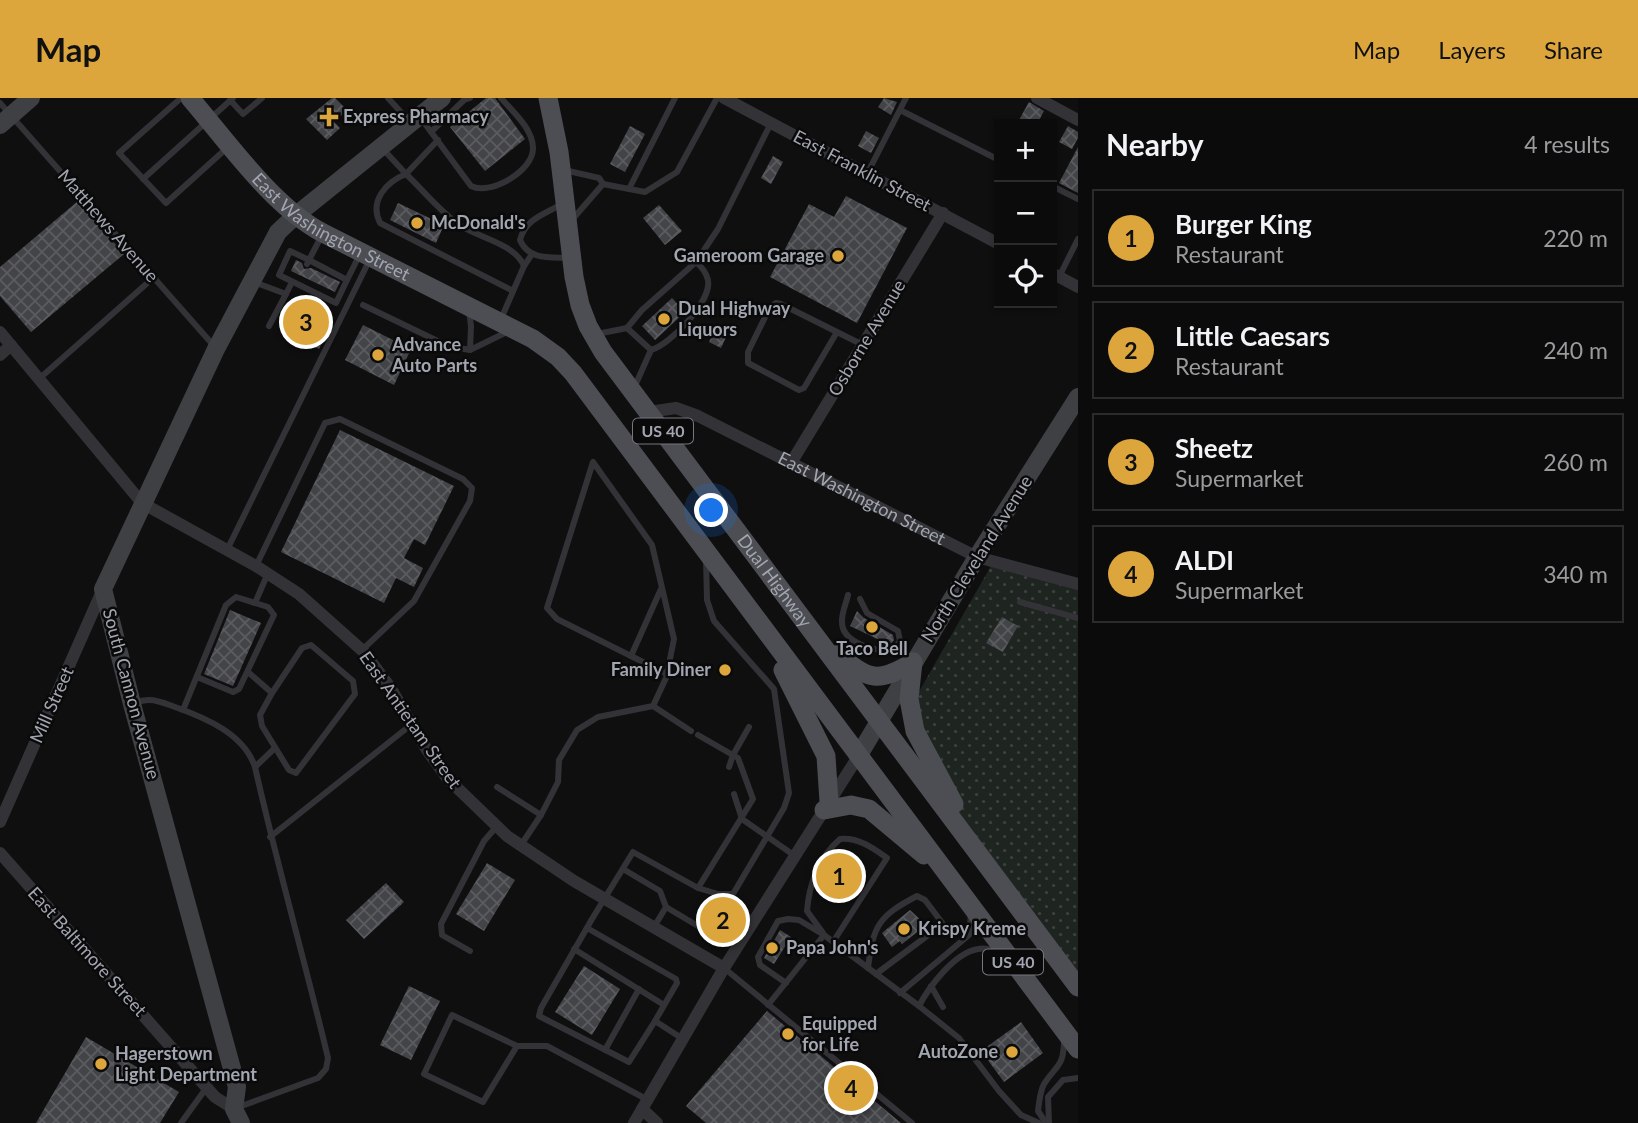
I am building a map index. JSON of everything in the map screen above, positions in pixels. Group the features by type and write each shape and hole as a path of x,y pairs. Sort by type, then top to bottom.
{"main road":[{"name":"East Washington Street","path":"190,98 295,216 323,233 507,325"},
{"name":"Dual Highway","path":"548,98 580,305 603,352 1078,986"},
{"name":"US 40","path":"507,325 558,357 573,373 1078,1049"},
{"path":"746,605 774,679 827,756 827,806 851,805 869,809 949,875"},
{"path":"809,627 853,668 865,675 885,676 913,662"},
{"path":"913,662 909,699 915,731 986,863"}],"street":[{"path":"4,115 31,98"},
{"name":"South Cannon Avenue","path":"238,1116 237,1087 103,589 216,349 278,232 442,98"},
{"name":"East Franklin Street","path":"724,98 994,241"},
{"path":"1037,98 1078,120"},
{"name":"Osborne Avenue","path":"791,463 943,213"},
{"path":"1057,276 1078,287"},
{"name":"East Antietam Street","path":"0,332 142,503 268,573 299,594 362,650 390,687 448,779 497,826 521,845 605,899 724,968"},
{"path":"0,355 11,345"},
{"name":"North Cleveland Avenue","path":"859,755 977,557 1078,397"},
{"name":"East Washington Street","path":"649,412 676,408 698,416 977,557 1078,584"},
{"name":"Mill Street","path":"0,822 103,589"},
{"path":"634,1123 724,968 859,755"},
{"name":"East Baltimore Street","path":"0,853 215,1097 238,1116"},
{"path":"645,1104 657,1123"}],"lane":[{"path":"181,98 119,153 166,203 230,145"},
{"path":"143,179 231,99 243,114 262,98"},
{"path":"388,98 431,132 471,186 486,190 498,186 530,159 533,147 526,127 502,98"},
{"path":"431,132 464,100 470,98"},
{"path":"629,189 675,98"},
{"path":"561,170 599,177 603,184 645,192 677,172 717,98"},
{"path":"867,174 906,98"},
{"path":"900,110 994,157"},
{"name":"Matthews Avenue","path":"4,115 216,349"},
{"path":"593,335 627,328 642,310 696,262 718,229 771,123"},
{"path":"438,140 406,174 386,184 376,206 380,223 513,291"},
{"path":"380,147 462,226 510,251 521,259 524,266"},
{"path":"568,225 603,184"},
{"path":"1057,188 1078,199"},
{"path":"565,202 531,221 524,228 520,240 531,254 572,258"},
{"path":"308,262 323,233"},
{"path":"1057,272 1078,239"},
{"path":"348,280 321,269 290,251 279,275 336,303 366,255"},
{"path":"363,305 448,346 470,350 507,325 513,291 531,254"},
{"path":"227,550 366,255"},
{"path":"652,349 661,347 668,341 691,317 704,297 708,280 704,270 696,262"},
{"path":"269,326 286,294 301,276"},
{"path":"40,378 153,278"},
{"path":"252,281 286,294"},
{"path":"311,291 315,283"},
{"path":"323,297 327,289"},
{"path":"837,332 804,388 799,390 748,363 748,352 770,307 776,303 837,332 863,345"},
{"path":"469,306 470,350"},
{"path":"627,328 652,349"},
{"path":"633,391 652,349"},
{"path":"256,566 325,423 340,419 463,479 472,488 470,500 414,601 362,650"},
{"path":"653,706 667,674 674,639 652,545 593,462 547,608 557,620 667,674"},
{"path":"587,928 676,979 677,984 629,1062 539,1016 587,928 633,852 698,888 718,894 733,894 784,808 789,793 774,679 714,621 707,600 705,550"},
{"path":"255,603 268,573"},
{"path":"631,656 662,588"},
{"path":"848,595 841,622 847,635 867,647 893,650 900,641 898,631 867,613 860,599"},
{"path":"183,710 226,605 236,597 268,607 274,615 239,690 233,692 197,677"},
{"path":"1020,602 1078,618"},
{"path":"311,645 353,681 355,694 296,773 289,770 262,726 260,715 272,694 302,648 311,645"},
{"path":"247,672 272,694"},
{"path":"767,696 774,679"},
{"path":"132,704 147,700 158,701 201,716 233,737 251,754 255,767 270,836 328,1058 326,1069 318,1078 238,1116"},
{"path":"521,845 558,782 559,760 577,730 598,717 653,706 738,758 753,799 698,888"},
{"path":"270,836 412,724"},
{"path":"729,767 749,727"},
{"path":"255,767 275,748"},
{"path":"497,787 541,815"},
{"path":"734,794 742,819 795,856"},
{"path":"470,951 442,935 441,924 484,841 497,826"},
{"path":"824,935 807,911 812,880 825,856 840,839 848,838 869,845 887,858 833,942"},
{"path":"623,869 660,891 666,907 708,932"},
{"path":"868,968 871,941 876,926 917,896 925,900 943,924 876,974"},
{"path":"900,993 969,934 972,925 971,905"},
{"path":"654,927 666,907"},
{"path":"786,983 760,965 758,957 778,921 799,920 824,935 959,1038 1021,1115 1039,1123"},
{"path":"768,1005 824,935"},
{"path":"575,949 664,1005"},
{"path":"919,1006 931,986 955,962 978,949 991,949 1008,955"},
{"path":"724,968 912,1123"},
{"path":"931,986 943,1007"},
{"path":"605,1050 639,989"},
{"path":"517,1046 483,1102 424,1074 452,1015 517,1046 547,1046 645,1104"},
{"path":"654,1021 683,1039"},
{"path":"1048,1123 1038,1111 1040,1098 1043,1085 1058,1068 1064,1051 1064,1030"},
{"path":"1048,1123 1048,1097 1063,1080 1078,1078"},
{"path":"181,1123 207,1087"}],"shaded area":[{"path":"991,566 1078,589 1078,984 1027,925 927,763 913,702"}],"building":[{"path":"332,98 347,110 334,122 340,128 327,140 306,119"},
{"path":"486,98 495,98 525,139 485,171 450,127"},
{"path":"884,98 897,102 891,115 878,107"},
{"path":"1029,102 1044,111 1040,119 1020,119"},
{"path":"630,126 645,134 625,172 610,164"},
{"path":"1068,126 1078,132 1072,149 1059,142"},
{"path":"866,131 879,138 871,153 858,146"},
{"path":"1078,147 1078,193 1059,183"},
{"path":"773,156 783,162 771,184 761,178"},
{"path":"846,196 907,228 857,323 770,277 809,204 834,217"},
{"path":"78,201 124,254 31,332 0,296 0,267"},
{"name":"McDonald's","path":"398,203 444,225 436,243 390,220"},
{"path":"659,205 682,231 665,245 643,218"},
{"path":"296,260 302,263 304,269 311,268 340,282 335,292 291,271"},
{"name":"Dual Highway Liquors","path":"672,298 685,312 655,340 642,326"},
{"path":"300,301 319,310 316,318 331,326 319,349 284,332"},
{"name":"Advance Auto Parts","path":"363,325 411,349 394,385 345,360"},
{"path":"716,328 728,333 721,348 709,342"},
{"path":"340,430 454,486 425,545 414,539 404,558 423,568 414,587 396,578 384,603 281,552"},
{"path":"230,610 261,623 233,686 204,674"},
{"path":"857,611 893,635 894,640 890,645 850,626"},
{"path":"1002,617 1018,626 1003,652 986,643"},
{"path":"841,854 857,864 836,898 820,888"},
{"path":"487,863 515,880 484,931 456,914"},
{"path":"386,883 404,902 364,939 346,920"},
{"name":"Krispy Kreme","path":"910,910 926,925 902,944 900,941 892,947 882,933"},
{"path":"780,930 791,937 774,964 764,958"},
{"path":"584,966 620,989 592,1035 555,1012"},
{"path":"409,986 440,1001 411,1060 380,1045"},
{"path":"767,1011 901,1123 706,1123 686,1106"},
{"name":"AutoZone","path":"1021,1022 1043,1053 1004,1082 981,1051"},
{"name":"Hagerstown Light Department","path":"86,1037 179,1092 160,1123 36,1123"}],"place":[{"name":"Express Pharmacy","path":"329,117"},
{"name":"McDonald's","path":"417,223"},
{"name":"Gameroom Garage","path":"838,256"},
{"name":"Dual Highway Liquors","path":"664,319"},
{"name":"Sheetz","path":"306,322"},
{"name":"Advance Auto Parts","path":"378,355"},
{"name":"Taco Bell","path":"872,627"},
{"name":"Family Diner","path":"725,670"},
{"name":"Burger King","path":"839,876"},
{"name":"Little Caesars","path":"723,920"},
{"name":"Krispy Kreme","path":"904,929"},
{"name":"Papa John's","path":"772,948"},
{"name":"Equipped for Life","path":"788,1034"},
{"name":"AutoZone","path":"1012,1052"},
{"name":"Hagerstown Light Department","path":"101,1064"},
{"name":"ALDI","path":"851,1088"}]}
